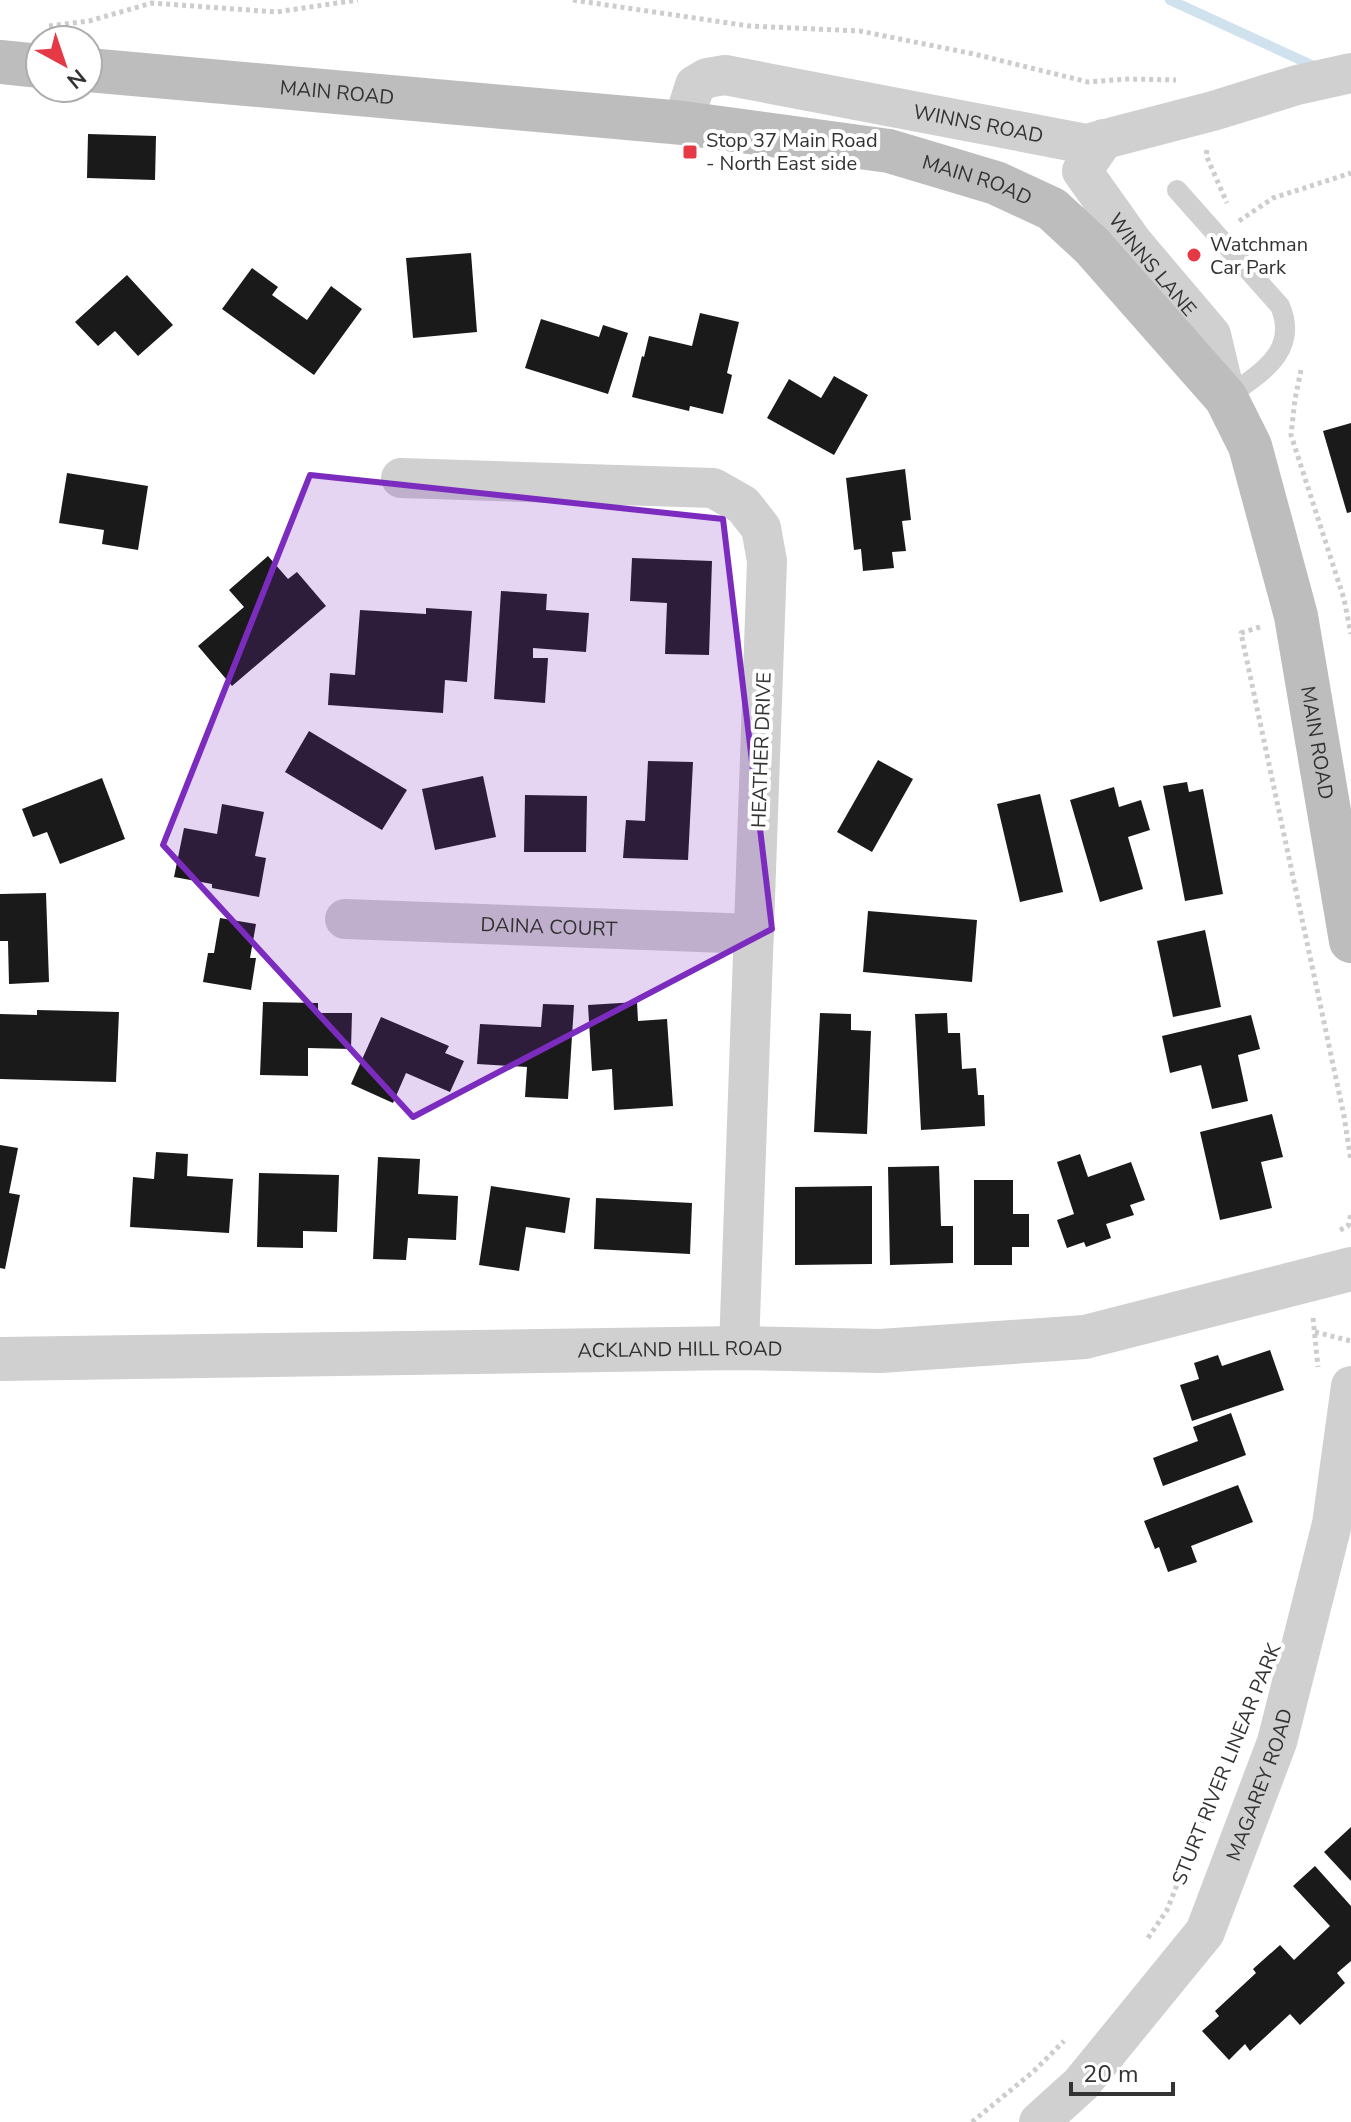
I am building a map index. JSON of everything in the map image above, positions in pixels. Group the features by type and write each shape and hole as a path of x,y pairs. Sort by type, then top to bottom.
{"main road":[{"path":"0,62 24,53"},
{"name":"MAIN ROAD","path":"104,71 683,123 889,151 996,183 1052,209 1092,246 1226,398 1250,446 1296,616 1351,941"}],"street":[{"name":"WINNS ROAD","path":"683,123 695,85 707,78 725,75 1086,144 1351,73"},
{"name":"WINNS LANE","path":"1104,139 1082,171 1133,243 1211,335 1226,398"},
{"name":"HEATHER DRIVE","path":"401,478 713,488 743,505 761,528 767,561 739,1348"},
{"name":"DAINA COURT","path":"345,919 754,934"},
{"name":"ACKLAND HILL ROAD","path":"0,1359 739,1348 880,1351 1085,1337 1351,1269"},
{"name":"MAGAREY ROAD","path":"1039,2122 1081,2084 1205,1932 1277,1742 1332,1524 1335,1382"}],"lane":[{"path":"1177,190 1280,306 1286,319 1286,336 1280,352 1268,367 1226,398"}],"path":[{"path":"83,24 152,1 276,12 358,0"},
{"path":"1238,221 1273,198 1351,173"},
{"path":"1344,599 1351,634"},
{"path":"1348,1226 1351,1214"},
{"path":"1314,1320 1315,1332 1335,1382"},
{"path":"1315,1332 1351,1341"},
{"name":"STURT RIVER LINEAR PARK","path":"1141,1949 1167,1910 1225,1766"},
{"path":"972,2122 1065,2041"}],"highlighted area":[{"path":"310,475 723,519 772,929 413,1117 163,845"}],"building":[{"path":"88,134 156,136 155,180 87,178"},
{"path":"471,253 477,332 413,338 406,258"},
{"path":"252,268 278,287 272,295 307,320 331,286 362,309 314,375 222,309"},
{"path":"127,275 173,325 138,356 115,331 98,346 75,322"},
{"path":"700,313 739,322 727,373 732,375 723,414 690,406 689,411 632,397 649,336 692,346"},
{"path":"541,319 599,337 603,325 628,333 608,394 525,368"},
{"path":"834,376 868,395 834,455 767,418 789,379 821,398"},
{"path":"1351,423 1351,512 1347,513 1323,431"},
{"path":"905,469 911,520 902,521 906,551 892,552 894,568 863,571 861,549 854,550 846,478"},
{"path":"67,473 148,486 138,550 102,544 104,530 59,523"},
{"path":"268,556 288,579 297,572 326,606 232,686 198,646 244,607 229,590"},
{"path":"632,558 712,561 709,655 665,654 667,603 630,601"},
{"path":"501,591 547,594 546,610 589,613 586,652 533,648 533,658 548,658 545,703 494,699"},
{"path":"426,608 472,611 467,682 445,680 443,713 328,705 330,673 355,675 360,610 426,614"},
{"path":"309,731 407,790 382,830 285,772"},
{"path":"878,760 913,779 872,852 837,832"},
{"path":"648,761 693,762 688,860 623,858 626,820 645,821"},
{"path":"483,776 496,837 435,850 422,789"},
{"path":"102,778 125,839 60,864 47,832 33,837 22,809"},
{"path":"1187,782 1189,792 1203,789 1223,894 1185,901 1163,786"},
{"path":"1114,787 1119,807 1141,800 1150,830 1128,837 1143,889 1100,902 1070,800"},
{"path":"1040,794 1063,892 1020,902 997,804"},
{"path":"525,795 587,796 586,852 524,852"},
{"path":"222,804 264,812 255,856 266,858 259,897 174,877 184,828 217,834"},
{"path":"46,893 49,982 9,984 8,941 0,941 0,894"},
{"path":"868,911 977,920 972,982 863,972"},
{"path":"220,918 256,924 250,958 256,958 251,990 203,982 208,953 214,953"},
{"path":"1205,930 1221,1007 1173,1017 1157,941"},
{"path":"263,1002 318,1003 318,1013 352,1013 351,1049 308,1048 308,1076 260,1075"},
{"path":"637,1002 638,1021 667,1019 673,1106 614,1110 612,1069 592,1071 588,1005"},
{"path":"543,1004 574,1005 568,1099 525,1097 527,1067 477,1064 480,1024 541,1027"},
{"path":"37,1010 119,1012 116,1082 0,1079 0,1014 37,1015"},
{"path":"820,1013 851,1014 851,1030 871,1031 867,1134 814,1132"},
{"path":"947,1013 948,1033 960,1033 962,1069 976,1068 978,1095 984,1095 985,1126 921,1130 915,1014"},
{"path":"1251,1015 1260,1049 1238,1055 1248,1101 1212,1109 1201,1065 1170,1073 1162,1036"},
{"path":"381,1017 449,1046 445,1053 464,1061 450,1092 406,1073 393,1103 351,1084"},
{"path":"1272,1114 1283,1157 1261,1162 1272,1208 1220,1220 1200,1132"},
{"path":"0,1145 18,1148 9,1193 20,1195 5,1269 0,1268"},
{"path":"156,1152 188,1154 187,1176 233,1179 229,1233 130,1227 133,1177 154,1179"},
{"path":"1080,1154 1088,1177 1131,1162 1145,1200 1130,1205 1134,1215 1106,1224 1111,1238 1086,1247 1084,1242 1067,1248 1057,1220 1074,1214 1057,1162"},
{"path":"378,1157 420,1159 418,1194 458,1196 456,1240 408,1238 406,1260 373,1259"},
{"path":"939,1166 941,1226 953,1226 953,1263 890,1265 888,1167"},
{"path":"259,1173 339,1175 337,1232 303,1231 303,1248 257,1247"},
{"path":"974,1180 1013,1180 1013,1214 1029,1214 1029,1247 1012,1247 1012,1265 974,1265"},
{"path":"491,1186 570,1198 565,1233 526,1227 519,1271 479,1265"},
{"path":"872,1186 872,1264 795,1265 795,1187"},
{"path":"596,1198 692,1203 690,1254 594,1249"},
{"path":"1270,1350 1284,1390 1192,1421 1180,1385 1199,1379 1194,1363 1218,1355 1222,1366"},
{"path":"1231,1413 1246,1455 1163,1486 1153,1458 1198,1441 1193,1427"},
{"path":"1238,1485 1253,1522 1191,1546 1197,1562 1168,1572 1159,1547 1155,1549 1144,1521"},
{"path":"1351,1827 1351,1881 1324,1852"},
{"path":"1315,1866 1351,1906 1351,1961 1337,1973 1345,1983 1300,2025 1290,2014 1250,2051 1245,2044 1229,2060 1202,2031 1219,2016 1215,2011 1256,1973 1253,1969 1280,1945 1294,1960 1330,1926 1293,1886"}],"waterway":[{"path":"1170,0 1318,68"}],"place":[{"name":"Stop 37 Main Road - North East side","path":"690,152"},
{"name":"Watchman Car Park","path":"1194,255"}]}
